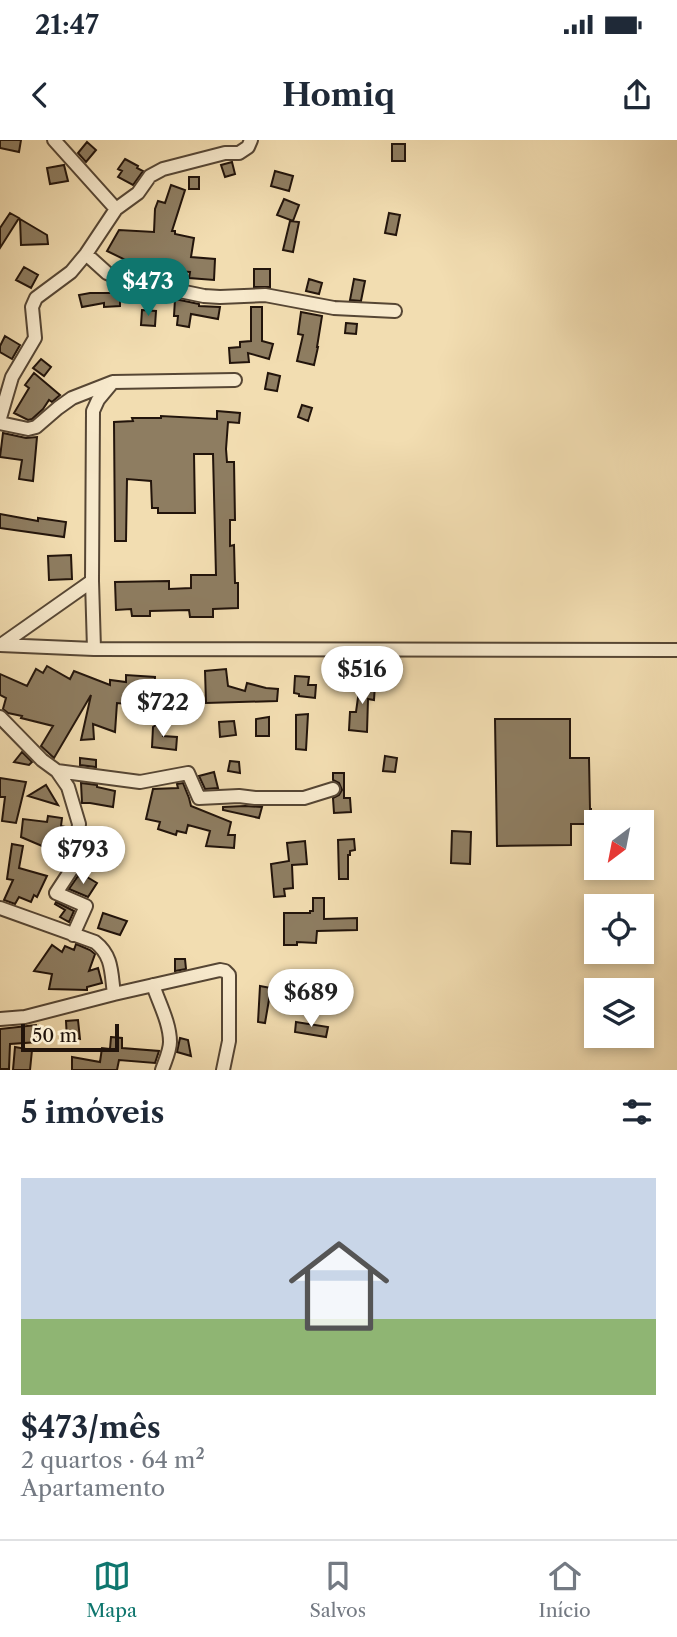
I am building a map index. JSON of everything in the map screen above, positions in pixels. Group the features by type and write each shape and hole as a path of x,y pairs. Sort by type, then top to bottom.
{"street":[{"path":"54,140 116,209"},
{"path":"235,380 113,382 72,398 36,427 28,429 0,421 4,387 35,338 32,307 36,298 71,272 116,209 138,193 150,176 163,169 225,153 239,153 248,147 251,140"},
{"path":"86,254 107,273 122,279 204,296 265,295 334,308 395,312"},
{"path":"94,649 93,411 98,400 113,382"},
{"path":"0,645 92,581"},
{"path":"0,645 94,649 677,650"},
{"path":"0,717 42,760 57,771 68,787 79,824 75,864 56,892 86,906 73,934"},
{"path":"57,771 140,782 188,773 199,798 304,798 333,789"},
{"path":"0,908 95,942 104,949 110,961 114,994"},
{"path":"0,1018 25,1017 153,985 225,971 229,975 229,1041 223,1070"},
{"path":"153,985 167,1024 170,1044 162,1070"}],"building":[{"path":"0,140 21,140 19,152 0,148"},
{"path":"87,142 96,150 86,162 78,153"},
{"path":"392,144 405,144 405,161 392,161"},
{"path":"125,159 143,171 133,185 118,177 122,171 118,169"},
{"path":"232,162 235,174 225,177 221,165"},
{"path":"64,165 68,181 50,184 47,168"},
{"path":"275,171 293,176 289,191 271,186"},
{"path":"189,177 199,177 199,189 189,189"},
{"path":"171,185 185,190 172,231 194,238 191,257 215,259 214,280 189,278 190,272 154,270 153,276 137,273 138,266 107,251 119,230 154,232 155,209 158,201 165,203"},
{"path":"284,199 299,205 293,221 277,215"},
{"path":"10,213 19,218 0,248 0,228"},
{"path":"389,213 400,215 396,235 385,233"},
{"path":"20,219 47,235 48,244 21,245"},
{"path":"290,221 299,222 293,252 283,250"},
{"path":"24,267 38,275 31,288 16,280"},
{"path":"254,269 270,269 270,287 254,287"},
{"path":"309,279 322,283 319,294 306,291"},
{"path":"354,279 365,281 361,301 350,300"},
{"path":"128,293 128,299 120,301 120,306 104,307 104,303 82,307 79,295"},
{"path":"175,299 199,306 220,307 218,319 191,314 189,327 177,325 178,316 174,316"},
{"path":"251,307 262,307 262,341 273,344 269,359 248,353 249,362 230,363 229,348 240,347 240,342 251,341"},
{"path":"142,310 156,311 155,326 141,325"},
{"path":"301,312 322,316 314,365 297,361 303,335 298,334"},
{"path":"346,323 357,324 356,334 345,333"},
{"path":"5,336 20,345 12,359 0,352"},
{"path":"41,359 51,367 44,376 33,368"},
{"path":"34,373 60,395 52,402 49,400 43,409 28,420 14,413 29,388 25,385"},
{"path":"268,373 280,376 277,391 265,389"},
{"path":"302,405 312,408 308,421 298,417"},
{"path":"217,411 240,413 239,423 228,422 226,449 227,462 234,462 235,520 230,520 230,546 234,545 238,608 213,609 213,617 190,617 189,610 150,611 150,616 132,616 131,609 116,610 115,582 169,581 169,589 191,588 191,575 216,575 213,454 194,454 195,513 158,513 158,508 152,508 151,481 127,479 126,541 115,541 114,422 161,416 217,419"},
{"path":"3,433 26,438 37,437 33,481 19,479 22,460 0,457"},
{"path":"0,514 38,521 38,518 66,522 64,537 0,528"},
{"path":"71,555 72,579 49,580 48,556"},
{"path":"47,666 70,679 74,671 110,685 110,680 126,682 126,675 155,677 154,698 126,696 126,704 117,703 115,732 93,724 94,739 81,740 91,695 54,758 41,746 53,726 8,713 3,709 6,698 0,695 0,674 27,686 36,669 43,673"},
{"path":"226,669 228,686 245,691 247,683 278,689 277,701 206,703 205,671"},
{"path":"295,676 309,677 308,685 316,685 315,698 294,693"},
{"path":"361,676 368,676 368,683 375,684 374,700 368,699 367,732 349,730 350,712 356,712"},
{"path":"174,689 184,690 182,704 167,703 168,692 174,692"},
{"path":"308,714 306,750 296,749 296,715"},
{"path":"269,717 269,736 256,736 256,719"},
{"path":"495,719 570,719 570,758 589,758 591,810 584,810 584,824 571,824 571,845 497,846"},
{"path":"234,721 236,735 220,737 219,722"},
{"path":"159,723 164,727 163,736 177,737 176,750 152,747 153,727"},
{"path":"22,752 32,762 29,765 14,762"},
{"path":"385,756 397,758 395,772 383,771"},
{"path":"80,758 96,760 96,767 80,765"},
{"path":"230,761 239,762 240,773 228,771"},
{"path":"214,772 218,788 205,789 199,776"},
{"path":"333,773 344,773 344,798 350,798 351,812 334,813 333,798 342,790 339,783 333,780"},
{"path":"0,778 26,782 16,823 2,821 5,797 0,797"},
{"path":"81,783 115,791 113,807 82,803"},
{"path":"183,783 191,806 231,822 228,835 235,835 234,848 206,846 210,831 188,825 186,833 177,831 176,835 158,829 160,822 146,819 153,789 178,788 177,784"},
{"path":"46,785 58,805 28,796"},
{"path":"223,807 262,807 259,818 223,810"},
{"path":"48,816 62,818 61,826 70,828 68,846 59,843 56,852 21,837 23,819 47,822"},
{"path":"452,831 471,832 470,864 451,863"},
{"path":"354,839 355,850 348,855 348,879 339,879 338,840"},
{"path":"305,841 307,864 292,865 293,888 284,889 285,896 274,897 271,864 289,861 287,843"},
{"path":"12,844 23,846 19,868 47,876 37,897 34,895 31,902 19,897 15,904 4,900 13,880 7,879"},
{"path":"78,876 85,880 87,877 97,883 88,897 69,889"},
{"path":"313,898 324,898 324,919 357,918 357,930 317,931 316,943 297,942 297,945 284,945 284,913 310,913 313,911"},
{"path":"56,902 74,911 69,922 60,917 65,910 55,904"},
{"path":"103,913 127,921 120,935 98,928"},
{"path":"76,944 95,954 89,971 98,968 102,983 87,987 87,990 49,989 52,974 34,971 52,945 62,952 65,946 74,950"},
{"path":"175,959 185,959 186,969 175,971"},
{"path":"260,986 271,988 265,1023 258,1022"},
{"path":"78,1020 80,1039 67,1040 66,1021"},
{"path":"296,1022 328,1027 326,1037 295,1032"},
{"path":"36,1025 39,1042 10,1044 9,1069 0,1069 0,1029"},
{"path":"111,1037 122,1038 122,1048 159,1051 155,1063 119,1060 117,1070 72,1070 72,1057 100,1062 102,1048 110,1049"},
{"path":"180,1038 188,1040 191,1056 177,1052"},
{"path":"15,1047 32,1050 30,1070 13,1070"}]}
